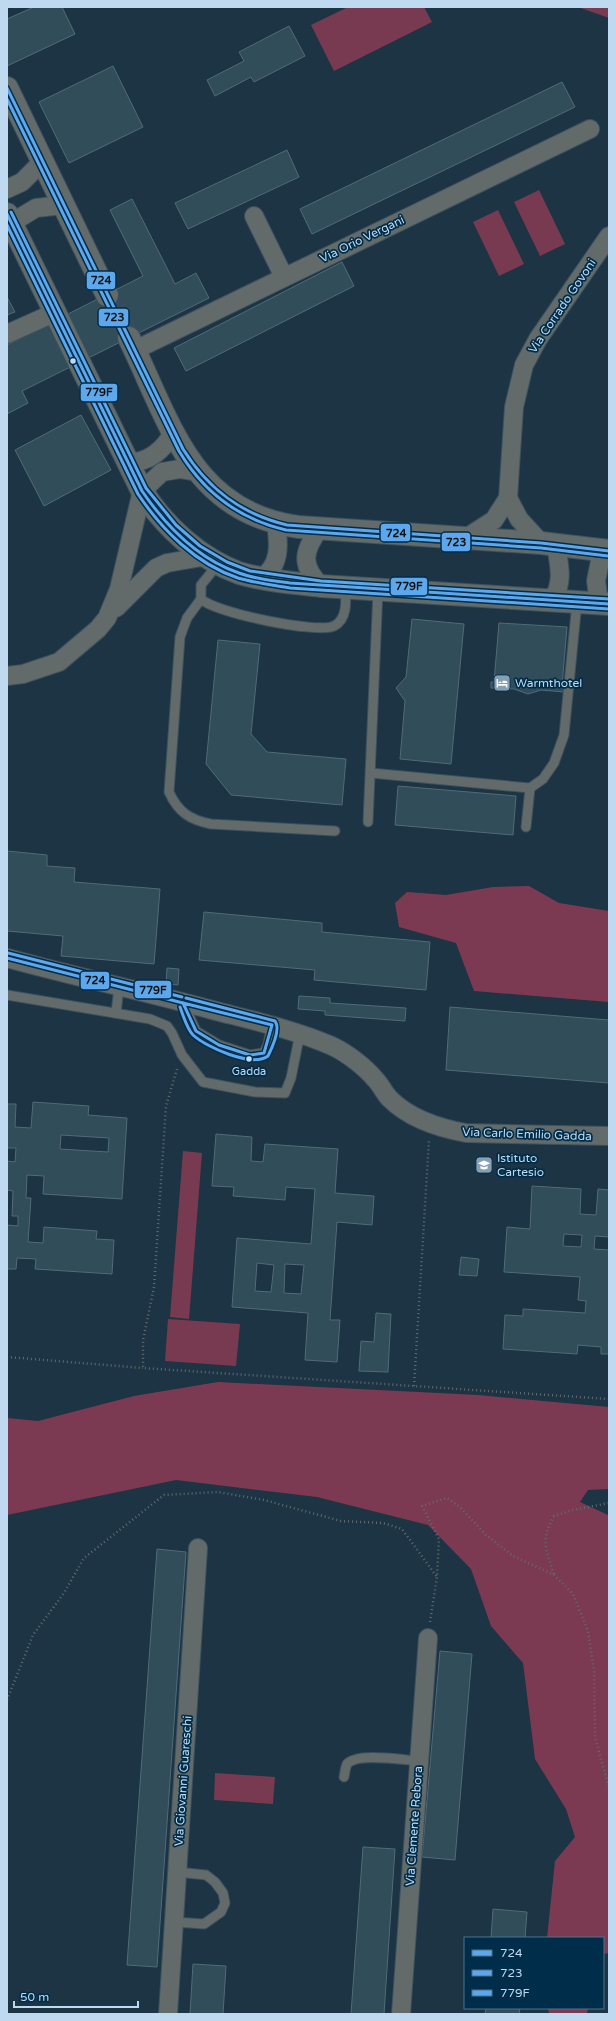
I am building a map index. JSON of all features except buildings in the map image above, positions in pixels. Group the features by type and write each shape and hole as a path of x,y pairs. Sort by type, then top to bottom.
{"street":[{"path":"7,88 107,295"},
{"name":"Via Orio Vergani","path":"132,344 284,277 590,129"},
{"path":"7,188 22,182 42,162"},
{"path":"63,204 36,208 9,219 56,312 142,491 168,524 184,540 213,560 234,571 261,578 321,586 604,603 596,581 606,551 548,544 320,528 276,523 248,513 210,486 198,472 174,432 132,344"},
{"path":"254,216 284,277"},
{"name":"Via Corrado Govoni","path":"466,538 494,520 508,498 514,408 524,365 538,339 609,236"},
{"path":"7,334 56,312"},
{"path":"128,463 139,463 150,458 166,445 174,432"},
{"path":"107,618 122,580 142,491 162,472 180,469 198,472"},
{"name":"Via Corrado Govoni","path":"508,498 518,519 548,544"},
{"path":"261,578 273,568 278,556 276,523"},
{"path":"320,528 309,544 306,558 310,573 321,586"},
{"path":"548,544 560,579 558,590 553,599"},
{"path":"7,676 24,674 59,662 98,629 125,597 156,568 167,563 213,560"},
{"name":"Via Carlo Emilio Gadda","path":"7,958 300,1033 334,1047 354,1061 375,1079 390,1098 409,1112 430,1124 447,1130 466,1133 609,1136"},
{"name":"Via Giovanni Guareschi","path":"168,2014 198,1548"},
{"name":"Via Clemente Rebora","path":"401,2014 428,1638"}],"lane":[{"path":"213,560 202,585 201,599 187,618 179,647 169,792 174,804 187,817 205,823 335,831"},
{"path":"201,599 206,603 251,618 311,627 333,627 340,621 345,609 345,587"},
{"path":"368,822 378,590"},
{"path":"371,773 530,788 543,779 554,763 564,735 577,601"},
{"path":"526,827 530,788"},
{"path":"116,1013 119,987"},
{"path":"7,995 150,1019 167,1026 172,1033 182,1055 203,1082 255,1092 285,1094 292,1078 300,1033"},
{"path":"183,1002 196,1031 219,1045 250,1055 264,1053 268,1044 272,1025"},
{"path":"344,1777 348,1764 352,1760 363,1758 419,1762"},
{"path":"174,1922 204,1924 221,1912 225,1903 223,1893 215,1882 206,1875 177,1872"}],"path":[{"path":"143,1368 143,1340 154,1287 166,1106 182,1055"},
{"path":"414,1386 430,1124"},
{"path":"7,1357 143,1368 608,1399 609,1404"},
{"path":"428,1638 436,1577 438,1540 422,1506 447,1498 460,1507 486,1535 513,1556 554,1575 573,1594 588,1631 594,1670 595,1738 609,1787"},
{"path":"554,1575 545,1546 546,1530 554,1516 573,1510 609,1503"}],"shaded area":[{"path":"348,7 424,7 432,22 334,71 311,25"},
{"path":"578,7 609,7 609,18"},
{"path":"539,190 565,244 540,256 514,202"},
{"path":"498,210 524,264 499,276 473,222"},
{"path":"529,886 559,903 609,911 609,1002 474,991 456,943 399,927 395,903 407,892 446,895 493,887"},
{"path":"183,1151 202,1153 189,1319 170,1317"},
{"path":"168,1319 240,1324 236,1366 165,1361"},
{"path":"218,1382 478,1395 609,1407 609,1489 588,1490 580,1502 608,1515 609,1520 609,1953 604,1954 604,1937 547,1937 555,1861 575,1837 566,1809 535,1759 523,1663 491,1626 471,1569 428,1525 317,1497 176,1480 7,1515 7,1418 38,1421 134,1396"},
{"path":"215,1773 275,1777 273,1804 214,1800"},
{"path":"548,2009 588,2009 587,2014 549,2014"}],"tunnel":[{"path":"107,295 129,338"}],"transit line":[{"name":"724","path":"7,88 183,449 203,476 227,498 240,507 255,514 287,525 541,543 609,551"},
{"name":"723","path":"7,99 179,451 200,480 211,492 224,502 253,519 286,530 541,548 608,556"},
{"name":"779F","path":"11,212 146,488 176,525 200,546 227,562 250,571 321,581 609,599"},
{"name":"724","path":"7,214 142,491 172,529 210,559 224,567 245,575 264,580 290,583 609,604"},
{"name":"723","path":"7,225 138,494 169,533 194,555 208,564 238,578 257,583 290,588 609,609"},
{"name":"779F","path":"8,953 182,997"},
{"name":"724","path":"7,958 183,1003"},
{"name":"779F","path":"180,1007 189,1029 199,1040 218,1050 241,1058 261,1059 268,1056 274,1044 277,1029 277,1024 275,1021 186,998"},
{"name":"724","path":"183,1003 272,1025 264,1053 250,1055 219,1045 196,1031 183,1003"}],"place":[{"name":"Warmthotel","path":"502,683"},
{"name":"Gadda","path":"249,1059"},
{"name":"Istituto Cartesio","path":"484,1165"}]}
